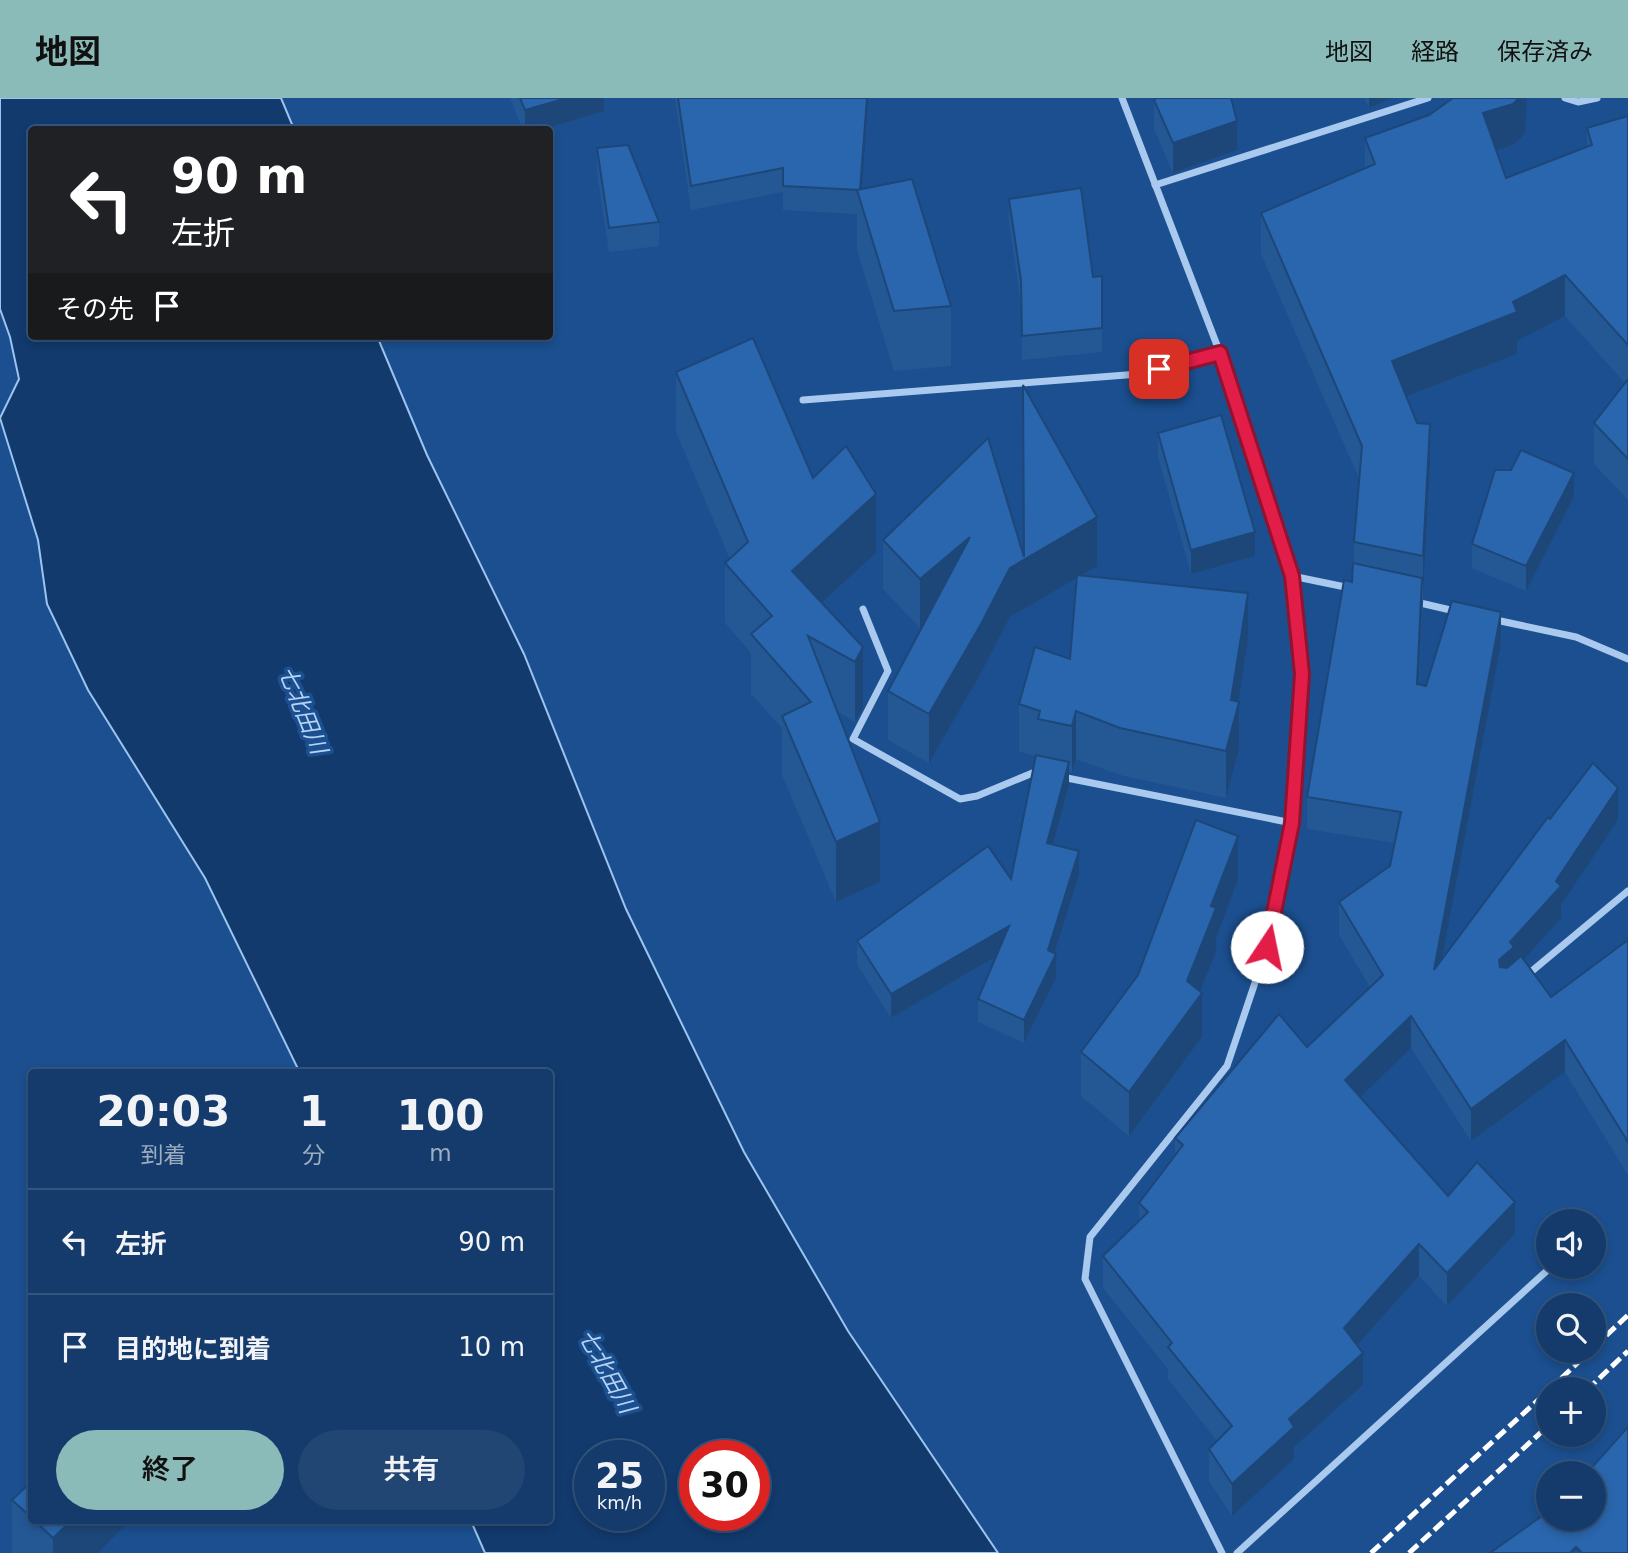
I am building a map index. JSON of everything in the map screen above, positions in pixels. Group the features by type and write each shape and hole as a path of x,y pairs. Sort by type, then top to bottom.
{"street":[{"path":"1122,98 1220,353 1292,576 1302,674 1292,823 1267,947 1227,1066 1090,1237 1085,1279 1222,1553"},
{"path":"1155,186 1428,98"},
{"path":"1565,98 1578,102 1597,98"},
{"path":"803,400 1139,374 1220,353"},
{"path":"1292,576 1360,591"},
{"path":"1401,599 1469,614"},
{"path":"863,609 888,671 853,739 960,799 977,796 1035,772 1292,823"},
{"path":"1482,617 1576,637 1628,659"},
{"path":"1515,986 1628,891"},
{"path":"1237,1553 1538,1279"}],"water":[{"name":"七北田川","path":"0,98 281,98 293,126 28,126 28,340 379,340 427,455 524,654 626,909 744,1152 848,1331 998,1553 485,1553 472,1524 553,1524 553,1069 298,1069 205,878 88,690 47,604 38,540 0,418 19,379 10,337 0,309"}],"building":[{"path":"520,98 567,98 525,110"},
{"path":"678,98 867,98 860,190 783,186 783,168 691,186"},
{"path":"1231,98 1237,121 1173,143 1154,100"},
{"path":"1453,98 1519,98 1513,104 1483,113 1506,178 1592,145 1587,128 1628,116 1628,345 1565,275 1513,302 1517,312 1392,361 1417,423 1430,424 1423,556 1354,542 1362,446 1261,213 1375,164 1365,138 1429,115"},
{"path":"628,145 659,222 609,228 597,148"},
{"path":"912,179 951,306 894,311 857,190"},
{"path":"1081,188 1093,277 1102,276 1102,328 1022,336 1021,280 1009,199"},
{"path":"753,338 813,478 846,446 876,494 792,571 863,647 855,662 808,636 880,822 836,842 782,716 811,702 751,634 772,616 725,563 748,542 676,372"},
{"path":"1628,379 1628,459 1594,423"},
{"path":"1023,385 1097,517 1010,568 929,714 888,691 970,537 920,579 883,540 988,438 1024,557"},
{"path":"1221,415 1255,532 1191,550 1158,433"},
{"path":"1521,450 1574,473 1526,566 1472,544 1495,470 1511,470"},
{"path":"1353,563 1422,578 1417,684 1426,686 1452,601 1501,612 1434,970 1548,817 1550,819 1593,763 1618,788 1556,881 1561,886 1510,942 1514,947 1499,960 1500,967 1507,968 1521,956 1551,997 1628,940 1628,1142 1565,1040 1471,1109 1411,1016 1345,1080 1448,1196 1477,1162 1515,1202 1447,1273 1419,1244 1344,1328 1363,1353 1289,1419 1294,1427 1232,1484 1209,1449 1232,1426 1168,1347 1172,1343 1103,1256 1148,1212 1139,1203 1183,1145 1175,1138 1279,1014 1307,1047 1383,975 1339,902 1390,866 1401,812 1307,797 1344,580 1352,582"},
{"path":"1077,575 1248,593 1231,700 1239,702 1226,751 1120,728 1076,711 1072,726 1038,719 1040,711 1019,704 1035,647 1070,659"},
{"path":"1036,755 1069,762 1047,843 1079,851 1048,950 1056,954 1024,1020 978,999 1009,926 891,994 857,941 988,846 1011,879"},
{"path":"1196,820 1238,836 1211,906 1216,908 1187,981 1202,993 1129,1092 1081,1052 1138,975"},
{"path":"1628,1427 1628,1553 1582,1553 1576,1547 1570,1553 1490,1553 1536,1520 1536,1531 1606,1531 1606,1461 1598,1461"},
{"path":"28,1485 28,1514 12,1500"},
{"path":"38,1524 68,1524 53,1538"}],"railway":[{"path":"1606,1336 1628,1315"},
{"path":"1601,1377 1628,1351"},
{"path":"1563,1377 1577,1363"},
{"path":"1371,1553 1536,1402"},
{"path":"1409,1553 1536,1437"}],"route":[{"path":"1159,369 1220,353 1292,576 1302,674 1292,823 1267,947"}]}
